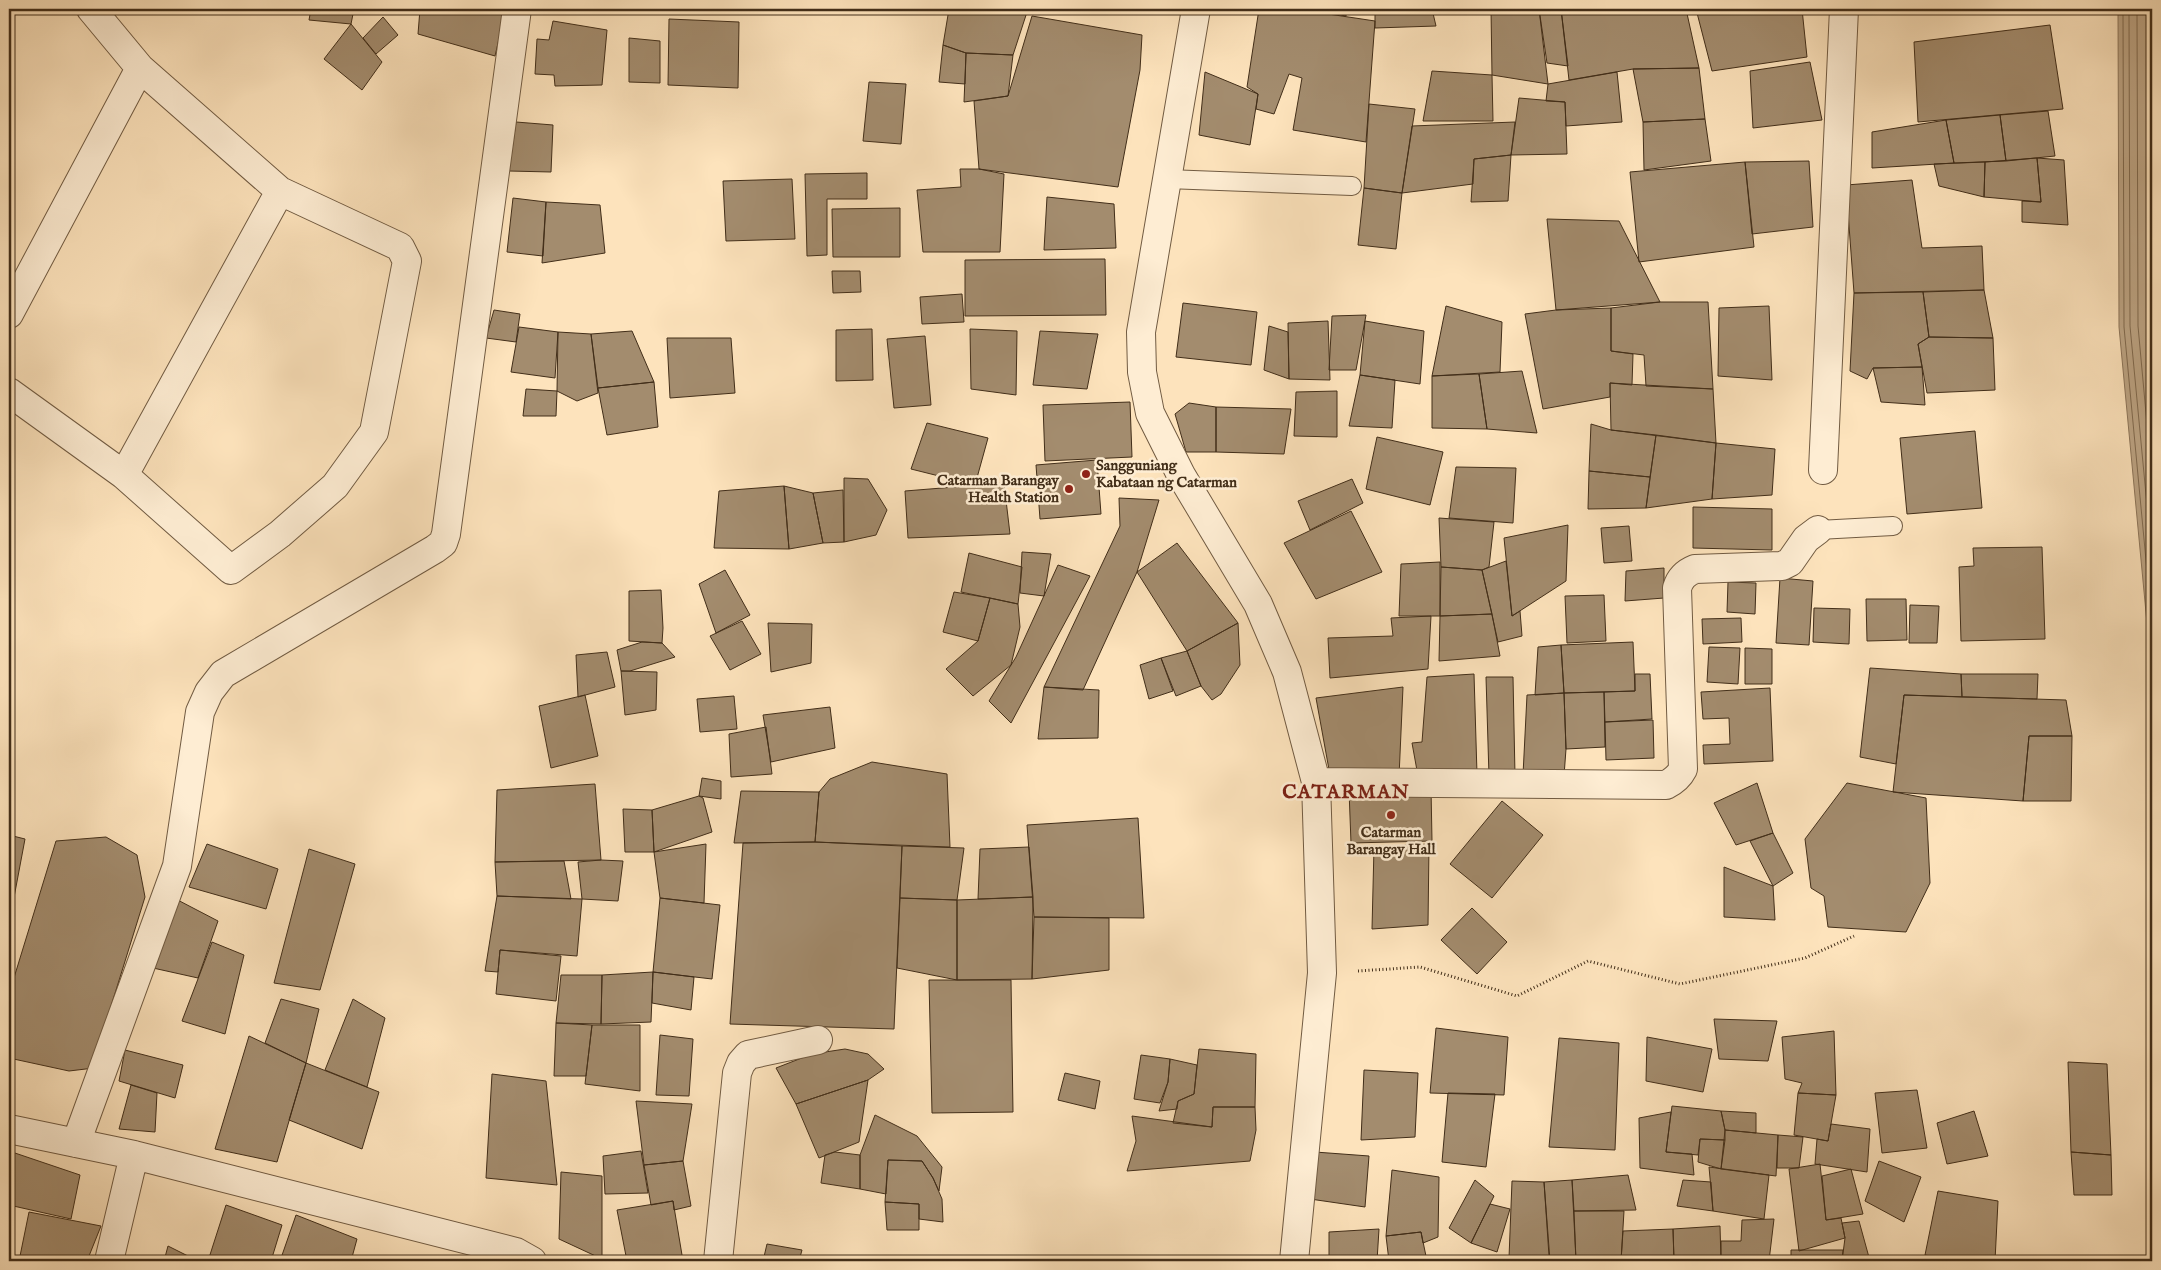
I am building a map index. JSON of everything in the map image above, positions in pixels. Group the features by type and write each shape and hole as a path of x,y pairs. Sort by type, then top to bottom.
{"street":[{"path":"9,392 124,475 231,570 280,534 335,486 374,432 407,261 400,247 280,191 140,68 91,9"},
{"path":"76,1143 177,866 200,712 209,692 223,674 436,550 446,534 517,9"},
{"path":"1196,9 1141,332 1142,372 1150,413 1181,476 1258,604 1287,672 1316,782 1322,973 1294,1261"},
{"path":"1823,470 1844,9"},
{"path":"9,314 140,68"},
{"path":"124,475 280,191"},
{"path":"1316,782 1656,785 1666,785 1673,782 1683,769 1677,588 1679,580 1688,572 1696,569 1782,566 1790,562 1806,539 1818,530"},
{"path":"718,1261 737,1073 741,1063 748,1055 818,1040"},
{"path":"9,1129 134,1155 516,1252 532,1261"},
{"path":"109,1261 134,1155"}],"lane":[{"path":"1167,179 1352,186"},
{"path":"1818,530 1893,526"}],"path":[{"path":"1322,973 1420,967 1517,996 1588,961 1680,984 1805,958 1854,936"}],"water":[{"path":"2118,9 2152,9 2152,676 2119,327"}],"building":[{"path":"311,9 354,9 351,24 309,20"},
{"path":"420,9 506,9 495,56 418,34"},
{"path":"949,9 1028,9 1013,55 966,53 943,45"},
{"path":"1031,9 1059,9 1058,13"},
{"path":"1259,9 1295,9 1375,21 1366,142 1293,130 1302,78 1289,74 1274,114 1256,109 1258,94 1247,87"},
{"path":"1305,9 1347,9 1346,16"},
{"path":"1375,9 1432,9 1436,26 1375,28"},
{"path":"1491,9 1539,9 1548,84 1492,75"},
{"path":"1539,9 1561,9 1568,66 1547,63"},
{"path":"1561,9 1686,9 1699,68 1633,69 1569,80"},
{"path":"1696,9 1802,9 1807,57 1712,71"},
{"path":"1032,16 1142,35 1140,70 1118,187 979,169 974,101 1008,96"},
{"path":"383,17 398,35 376,54 363,38"},
{"path":"669,19 739,22 738,88 668,85"},
{"path":"553,21 607,30 602,85 555,86 554,75 535,74 537,39 549,40"},
{"path":"351,24 382,62 362,90 324,59"},
{"path":"2050,25 2063,109 1918,122 1914,42"},
{"path":"629,38 660,41 660,83 629,82"},
{"path":"943,45 966,53 965,84 939,82"},
{"path":"966,53 1013,55 1008,96 964,102"},
{"path":"1810,62 1822,120 1753,128 1750,71"},
{"path":"1699,68 1705,119 1643,122 1633,69"},
{"path":"1432,71 1492,75 1493,121 1423,121"},
{"path":"1205,72 1258,94 1250,145 1199,135"},
{"path":"1617,72 1622,122 1566,126 1565,102 1546,101 1548,84"},
{"path":"869,82 906,84 901,144 863,141"},
{"path":"1519,98 1565,102 1567,154 1511,155"},
{"path":"1369,104 1415,109 1402,193 1364,188"},
{"path":"2048,111 2055,156 2006,161 2000,115"},
{"path":"2000,115 2006,161 1954,163 1946,120"},
{"path":"1705,119 1711,161 1644,170 1643,122"},
{"path":"1946,120 1954,163 1872,168 1872,132"},
{"path":"516,122 553,125 551,172 509,171"},
{"path":"1515,122 1511,155 1474,159 1473,184 1402,193 1412,126"},
{"path":"1511,155 1508,201 1471,202 1474,159"},
{"path":"2037,158 2041,202 1984,197 1985,162"},
{"path":"2037,158 2064,160 2068,225 2022,222 2022,201 2041,202"},
{"path":"1809,161 1813,227 1752,234 1745,162"},
{"path":"1745,162 1754,247 1639,262 1630,172"},
{"path":"1985,162 1984,197 1939,186 1934,164"},
{"path":"960,169 979,169 1004,174 1000,252 923,252 917,190 961,187"},
{"path":"867,173 867,199 827,199 827,255 807,256 805,174"},
{"path":"792,179 795,239 726,241 723,181"},
{"path":"1912,180 1922,248 1982,246 1984,290 1854,293 1846,185"},
{"path":"1364,188 1402,193 1396,249 1358,245"},
{"path":"1047,197 1114,204 1116,248 1044,250"},
{"path":"513,198 546,202 543,256 507,252"},
{"path":"546,202 600,205 605,253 542,263"},
{"path":"900,208 900,257 833,257 832,209"},
{"path":"1547,219 1619,221 1660,302 1556,310"},
{"path":"1105,259 1106,315 965,316 965,260"},
{"path":"832,271 860,271 861,292 833,293"},
{"path":"1984,290 1993,338 1929,337 1923,292"},
{"path":"1923,292 1929,337 1918,344 1922,367 1873,368 1867,379 1850,371 1854,293"},
{"path":"962,294 964,322 922,324 920,297"},
{"path":"1660,302 1708,302 1713,389 1646,386 1644,355 1611,351 1611,308"},
{"path":"1183,303 1257,312 1251,365 1176,357"},
{"path":"1446,306 1502,322 1500,372 1432,376"},
{"path":"1769,306 1772,380 1718,376 1719,308"},
{"path":"1611,308 1611,351 1633,354 1632,385 1610,383 1610,397 1543,409 1525,314 1556,310"},
{"path":"494,310 520,314 516,342 486,338"},
{"path":"1366,315 1356,370 1329,370 1332,316"},
{"path":"1328,321 1330,380 1289,379 1288,323"},
{"path":"1365,321 1424,331 1420,384 1360,375"},
{"path":"1269,326 1288,332 1289,379 1264,370"},
{"path":"519,327 558,332 555,378 511,372"},
{"path":"872,329 873,380 836,381 836,330"},
{"path":"970,329 1017,331 1016,395 971,389"},
{"path":"632,331 654,382 598,388 591,334"},
{"path":"1040,331 1098,334 1087,389 1033,385"},
{"path":"558,332 591,334 598,393 577,401 557,391"},
{"path":"925,336 931,405 894,408 887,339"},
{"path":"1929,337 1993,338 1995,390 1927,393 1918,344"},
{"path":"667,338 731,338 735,393 670,398"},
{"path":"1922,367 1925,405 1881,402 1873,368"},
{"path":"1522,371 1537,433 1487,429 1479,374"},
{"path":"1479,374 1487,429 1432,428 1432,376"},
{"path":"1360,375 1395,380 1392,428 1349,426"},
{"path":"654,382 658,427 607,435 598,388"},
{"path":"1610,383 1713,389 1716,443 1611,430"},
{"path":"526,389 557,391 556,416 523,416"},
{"path":"1337,391 1337,437 1294,436 1296,392"},
{"path":"1130,402 1132,457 1045,461 1043,405"},
{"path":"1189,403 1216,407 1216,452 1186,452 1175,414"},
{"path":"1216,407 1291,409 1284,454 1216,452"},
{"path":"927,423 988,438 975,485 911,469"},
{"path":"1591,424 1611,430 1656,435 1650,477 1589,471"},
{"path":"1975,431 1982,508 1907,514 1900,438"},
{"path":"1656,435 1716,443 1712,499 1646,508"},
{"path":"1377,437 1443,452 1430,505 1366,489"},
{"path":"1716,443 1775,449 1772,495 1712,499"},
{"name":"Catarman Barangay Health Station","path":"1097,460 1101,514 1040,519 1036,465"},
{"path":"1456,467 1516,468 1513,523 1449,518"},
{"path":"1589,471 1650,477 1646,508 1588,509"},
{"path":"844,478 868,479 887,510 876,535 844,542"},
{"path":"1352,479 1363,503 1310,530 1298,501"},
{"path":"1004,483 1010,534 908,538 905,491"},
{"path":"784,486 789,549 714,548 719,491"},
{"path":"784,486 813,493 823,543 789,549"},
{"path":"843,490 844,542 823,543 813,493"},
{"path":"1119,498 1159,500 1137,572 1083,690 1044,687 1120,526"},
{"path":"1693,507 1772,509 1772,550 1693,548"},
{"path":"1351,511 1382,572 1316,599 1284,543"},
{"path":"1439,518 1494,522 1489,567 1482,570 1441,567"},
{"path":"1568,525 1566,581 1512,616 1504,538"},
{"path":"1629,526 1632,561 1604,563 1601,528"},
{"path":"1177,543 1238,623 1187,651 1137,572"},
{"path":"2042,547 2045,639 1961,641 1959,567 1974,566 1973,548"},
{"path":"1022,552 1051,554 1044,596 1020,593"},
{"path":"969,553 1022,567 1018,604 961,592"},
{"path":"1506,561 1512,616 1520,611 1522,636 1498,642 1482,570"},
{"path":"1440,562 1440,616 1399,616 1401,564"},
{"path":"1058,565 1090,576 1011,723 989,701 1016,657"},
{"path":"1441,567 1482,570 1492,614 1440,616"},
{"path":"1664,568 1664,598 1625,601 1626,571"},
{"path":"725,570 750,615 716,633 699,584"},
{"path":"1780,578 1813,581 1809,645 1776,643"},
{"path":"1728,582 1756,583 1755,614 1727,612"},
{"path":"661,590 662,643 629,641 629,591"},
{"path":"954,592 990,598 978,641 943,632"},
{"path":"1604,595 1606,641 1567,643 1565,596"},
{"path":"990,598 1018,604 1020,627 1011,665 973,696 946,669 978,641"},
{"path":"1866,599 1906,599 1907,640 1867,641"},
{"path":"1910,605 1939,606 1937,643 1909,643"},
{"path":"1814,608 1850,609 1849,644 1813,642"},
{"path":"1492,614 1500,656 1439,661 1440,616"},
{"path":"1431,616 1428,669 1330,678 1328,638 1393,636 1391,618"},
{"path":"1741,618 1742,642 1703,644 1702,619"},
{"path":"742,621 761,654 730,670 710,636"},
{"path":"768,623 812,624 811,663 771,672"},
{"path":"1238,623 1240,665 1221,694 1212,700 1201,686 1187,651"},
{"path":"642,642 662,643 675,657 630,671 621,671 617,650"},
{"path":"1633,642 1635,691 1564,693 1561,645"},
{"path":"1561,645 1564,693 1535,695 1538,647"},
{"path":"1709,647 1740,648 1738,684 1707,682"},
{"path":"1745,648 1772,649 1772,684 1745,684"},
{"path":"1187,651 1201,686 1176,696 1161,658"},
{"path":"607,652 615,687 578,697 576,655"},
{"path":"1161,658 1173,691 1149,699 1140,665"},
{"path":"1870,668 1961,674 1962,697 1904,695 1896,764 1860,757"},
{"path":"621,671 657,672 656,710 625,715"},
{"path":"1474,674 1477,774 1418,776 1412,743 1422,742 1427,677"},
{"path":"1635,674 1650,674 1652,719 1605,722 1604,692 1635,691"},
{"path":"1961,674 2038,674 2037,699 1962,697"},
{"path":"1486,677 1513,677 1515,775 1489,776"},
{"path":"1044,687 1099,690 1098,738 1038,739"},
{"path":"1403,687 1399,777 1330,775 1316,698"},
{"path":"1770,688 1773,761 1704,764 1703,745 1730,744 1729,718 1703,719 1701,692"},
{"path":"1604,692 1605,747 1566,749 1564,693"},
{"path":"1564,693 1566,749 1564,776 1523,775 1527,695"},
{"path":"585,695 598,756 551,768 539,706"},
{"path":"1904,695 2066,700 2072,736 2029,736 2023,801 1893,792"},
{"path":"734,696 737,729 700,732 697,699"},
{"path":"830,707 835,748 771,762 763,715"},
{"path":"1653,720 1654,758 1606,760 1605,722"},
{"path":"766,727 772,774 731,777 729,734"},
{"path":"2029,736 2072,736 2071,801 2023,801"},
{"path":"872,762 947,774 950,847 815,842 819,792 830,779"},
{"path":"702,778 721,781 721,799 699,796"},
{"path":"1757,783 1773,833 1736,845 1714,803"},
{"path":"1847,783 1926,798 1930,883 1906,932 1828,927 1824,896 1811,888 1805,839"},
{"path":"595,784 601,860 495,862 497,790"},
{"name":"Catarman Barangay Hall","path":"1431,788 1432,841 1351,843 1349,790"},
{"path":"741,791 819,792 815,842 734,843"},
{"path":"699,796 703,798 712,832 654,852 652,810"},
{"path":"1502,801 1543,835 1492,898 1450,864"},
{"path":"623,809 652,810 654,852 625,852"},
{"path":"1138,818 1144,918 1034,917 1027,825"},
{"path":"1773,833 1793,873 1773,886 1750,841"},
{"path":"9,835 25,839 9,924"},
{"path":"106,837 137,855 145,897 112,1003 117,1023 94,1068 69,1071 9,1058 9,994 56,841"},
{"path":"815,842 902,846 894,1029 730,1024 743,843"},
{"path":"207,844 278,869 266,909 189,887"},
{"path":"706,844 704,903 660,898 654,852"},
{"path":"1429,844 1428,925 1372,929 1374,847"},
{"path":"902,846 964,848 957,900 900,898"},
{"path":"1029,847 1033,897 978,899 980,849"},
{"path":"309,849 355,864 320,990 274,983"},
{"path":"564,861 571,899 497,896 495,862"},
{"path":"623,861 618,901 582,899 578,862"},
{"path":"1724,867 1773,886 1775,920 1724,917"},
{"path":"170,896 218,921 198,978 144,966"},
{"path":"497,896 582,899 577,956 500,950 498,972 485,971"},
{"path":"1033,897 1032,979 957,980 957,900"},
{"path":"660,898 720,905 712,979 653,972"},
{"path":"900,898 957,900 957,980 897,968"},
{"path":"1472,908 1507,942 1477,974 1441,940"},
{"path":"1034,917 1109,918 1109,970 1032,979"},
{"path":"212,942 244,955 225,1034 182,1021"},
{"path":"500,950 561,956 556,1001 496,994"},
{"path":"653,972 651,1022 601,1024 602,975"},
{"path":"653,972 694,977 691,1010 652,1003"},
{"path":"561,975 602,975 601,1024 556,1023"},
{"path":"929,980 1011,980 1013,1112 932,1113"},
{"path":"281,999 319,1009 306,1063 265,1043"},
{"path":"353,999 385,1018 367,1087 325,1070"},
{"path":"1714,1019 1777,1021 1768,1061 1719,1059"},
{"path":"556,1023 592,1025 586,1076 554,1076"},
{"path":"592,1025 640,1025 640,1091 585,1084"},
{"path":"1436,1028 1508,1037 1504,1095 1430,1093"},
{"path":"1834,1031 1836,1095 1798,1093 1802,1083 1785,1079 1782,1037"},
{"path":"660,1035 693,1039 689,1096 656,1095"},
{"path":"249,1036 306,1063 277,1162 215,1149"},
{"path":"1647,1037 1712,1049 1703,1092 1646,1081"},
{"path":"1559,1038 1619,1043 1615,1150 1549,1147"},
{"path":"845,1049 868,1054 884,1069 868,1080 796,1104 776,1068 812,1054"},
{"path":"1199,1049 1256,1054 1255,1107 1213,1107 1212,1127 1173,1123 1178,1101 1194,1094"},
{"path":"125,1050 183,1065 175,1098 119,1081"},
{"path":"1141,1055 1170,1059 1168,1082 1160,1103 1134,1099"},
{"path":"1170,1059 1197,1065 1194,1094 1178,1101 1177,1109 1159,1111 1168,1082"},
{"path":"2068,1062 2107,1064 2111,1155 2071,1152"},
{"path":"306,1063 379,1092 362,1149 289,1120"},
{"path":"1364,1070 1418,1073 1415,1137 1361,1140"},
{"path":"1065,1073 1100,1081 1095,1109 1058,1100"},
{"path":"492,1074 546,1081 557,1185 486,1178"},
{"path":"868,1080 859,1142 819,1158 796,1104"},
{"path":"131,1085 157,1093 155,1132 119,1129"},
{"path":"1917,1090 1927,1148 1882,1153 1875,1093"},
{"path":"1448,1093 1495,1094 1486,1167 1442,1162"},
{"path":"1798,1093 1836,1095 1828,1141 1794,1135"},
{"path":"636,1101 692,1104 683,1161 644,1165"},
{"path":"1672,1106 1721,1111 1725,1140 1700,1139 1698,1155 1666,1152"},
{"path":"1213,1107 1255,1107 1256,1130 1250,1161 1127,1171 1136,1141 1132,1116 1212,1127"},
{"path":"1721,1111 1756,1113 1756,1133 1725,1130"},
{"path":"1974,1111 1988,1156 1947,1164 1937,1123"},
{"path":"1671,1112 1666,1152 1692,1154 1694,1175 1640,1168 1639,1118"},
{"path":"875,1115 917,1136 942,1167 939,1191 922,1161 888,1160 886,1194 860,1189 860,1155"},
{"path":"1831,1124 1870,1129 1867,1172 1815,1164 1817,1139 1828,1141"},
{"path":"1725,1130 1778,1135 1776,1176 1721,1169"},
{"path":"1778,1135 1803,1137 1799,1168 1777,1168"},
{"path":"1700,1139 1725,1140 1721,1169 1698,1162"},
{"path":"9,1151 80,1175 71,1219 9,1205"},
{"path":"641,1151 648,1193 605,1194 603,1156"},
{"path":"835,1152 860,1155 860,1189 821,1183 825,1155"},
{"path":"1315,1152 1369,1156 1365,1207 1310,1199"},
{"path":"2071,1152 2111,1155 2112,1195 2074,1195"},
{"path":"888,1160 922,1161 933,1178 942,1199 943,1222 919,1219 919,1204 885,1202"},
{"path":"683,1161 691,1206 674,1210 673,1201 651,1205 644,1165"},
{"path":"1879,1161 1921,1177 1904,1222 1865,1201"},
{"path":"1820,1164 1826,1220 1841,1218 1845,1238 1799,1251 1789,1169"},
{"path":"1709,1167 1769,1175 1764,1219 1713,1211"},
{"path":"1851,1169 1863,1214 1826,1220 1822,1176"},
{"path":"1392,1170 1439,1177 1438,1237 1423,1243 1421,1232 1386,1236"},
{"path":"561,1172 602,1176 602,1259 559,1239"},
{"path":"1628,1175 1636,1210 1574,1211 1572,1180"},
{"path":"1475,1180 1494,1196 1471,1243 1449,1228"},
{"path":"1572,1180 1576,1261 1550,1261 1544,1182"},
{"path":"1683,1180 1711,1182 1713,1211 1677,1206"},
{"path":"1512,1181 1544,1182 1549,1256 1509,1258"},
{"path":"1938,1191 1998,1201 1995,1261 1958,1261 1925,1255"},
{"path":"673,1201 683,1261 627,1261 617,1210"},
{"path":"885,1202 919,1204 919,1230 887,1230"},
{"path":"1490,1204 1510,1209 1497,1252 1471,1243"},
{"path":"226,1205 282,1225 271,1261 208,1261"},
{"path":"1574,1211 1624,1211 1621,1261 1576,1261"},
{"path":"29,1212 101,1226 87,1261 19,1261"},
{"path":"296,1215 357,1239 351,1261 280,1261"},
{"path":"1774,1219 1769,1261 1721,1261 1721,1241 1741,1241 1742,1220"},
{"path":"1859,1221 1870,1261 1842,1261 1845,1238 1842,1223"},
{"path":"1720,1226 1721,1261 1674,1261 1673,1229"},
{"path":"1379,1229 1377,1261 1329,1261 1329,1232"},
{"path":"1673,1229 1674,1261 1621,1261 1623,1231"},
{"path":"1421,1232 1427,1261 1389,1261 1386,1236"},
{"path":"767,1244 802,1250 799,1261 763,1261"},
{"path":"168,1246 198,1261 164,1261"},
{"path":"1791,1250 1843,1250 1842,1261 1791,1261"}],"place":[{"name":"Sangguniang Kabataan ng Catarman","path":"1086,474"},
{"name":"Catarman Barangay Health Station","path":"1069,489"},
{"name":"Catarman Barangay Hall","path":"1391,815"}],"district":[{"name":"CATARMAN","path":"1346,792"}]}
